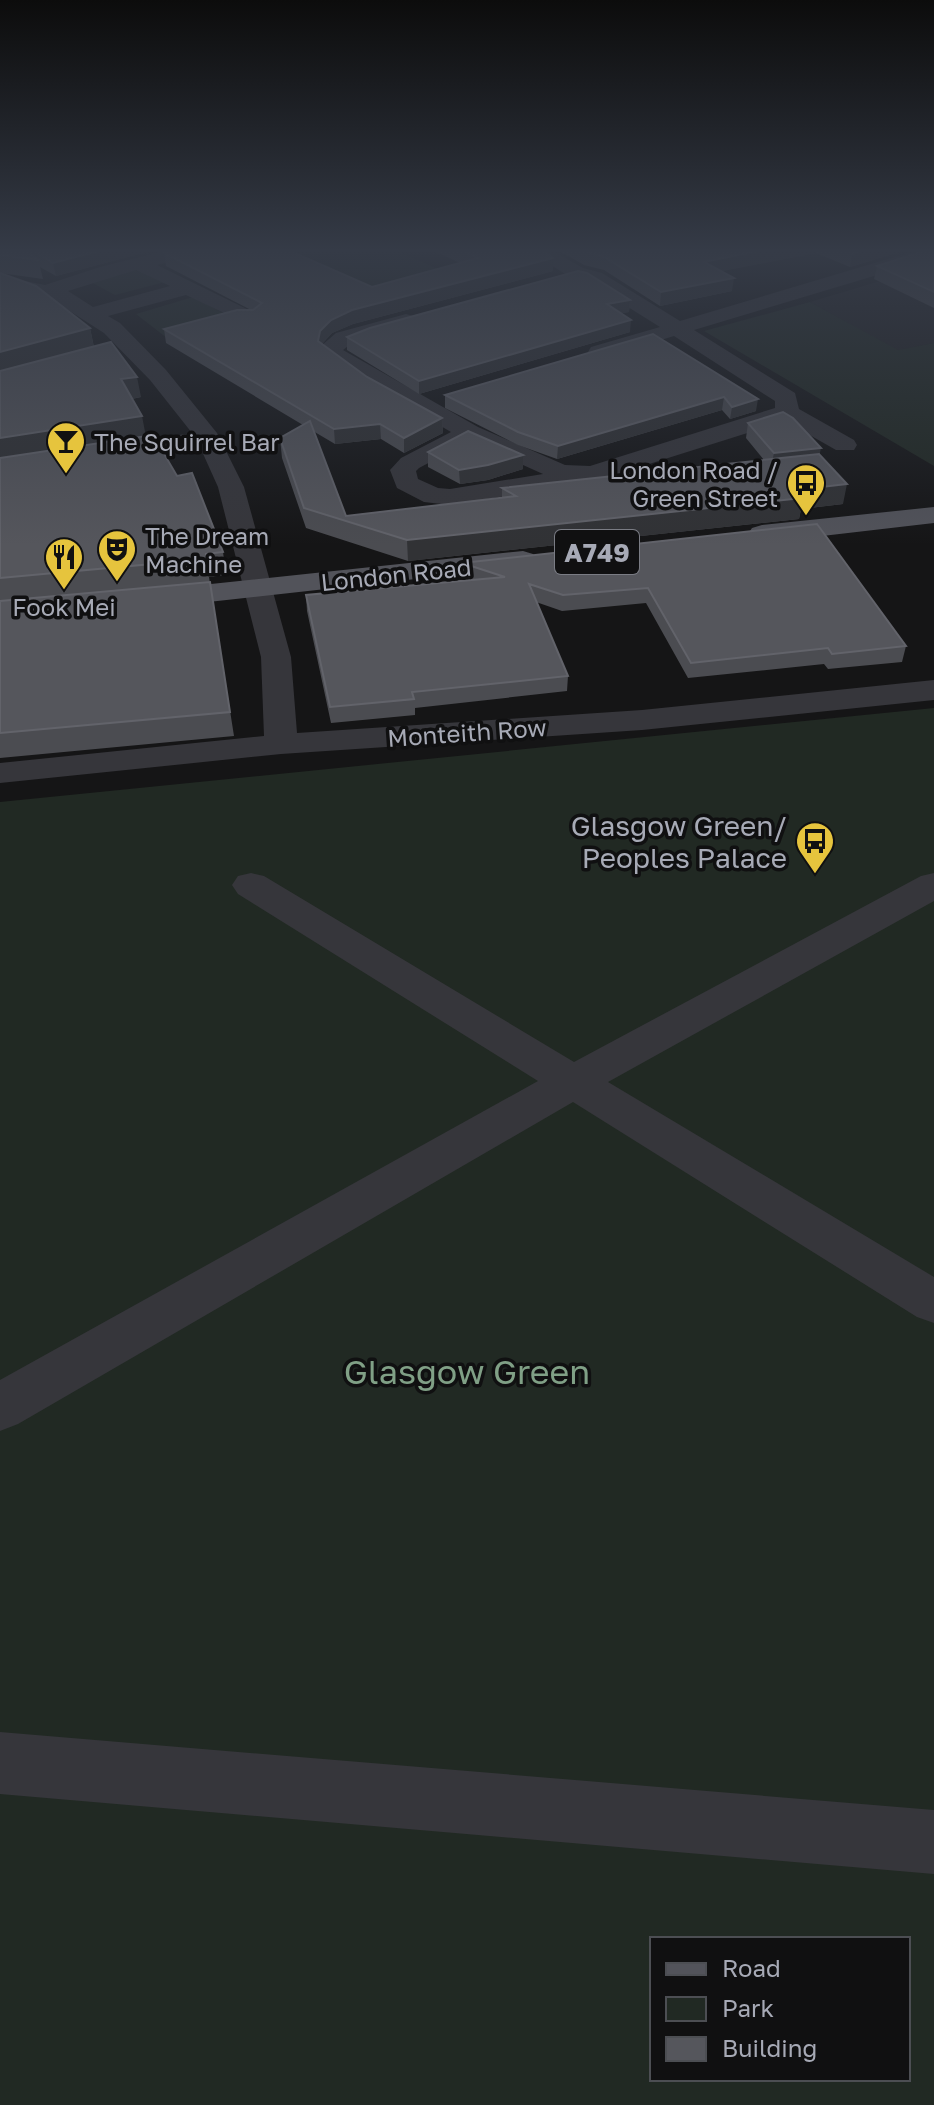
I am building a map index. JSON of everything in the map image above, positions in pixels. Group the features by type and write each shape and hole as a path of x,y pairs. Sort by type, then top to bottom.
{"main road":[{"path":"730,537 934,515"},
{"name":"London Road","path":"133,601 557,556"}],"street":[{"path":"104,356 131,348"},
{"path":"132,348 181,402 208,438 231,487 276,657 281,744"},
{"path":"332,348 332,353 341,361 469,432 553,470 575,475"},
{"path":"577,358 610,348"},
{"path":"710,348 787,398 787,412"},
{"path":"418,405 447,397"},
{"path":"469,432 410,463 403,470 406,483 433,496 450,497 575,475 617,467 787,412 845,445"},
{"path":"0,471 208,438"},
{"path":"699,441 736,456"},
{"path":"617,467 670,475"},
{"name":"Monteith Row","path":"0,773 281,744 642,720 934,690"},
{"path":"251,885 934,1302"},
{"path":"0,1407 571,1083 934,885"},
{"path":"0,1763 934,1842"}],"green space":[{"path":"733,348 934,348 934,466"},
{"name":"Glasgow Green","path":"934,708 934,2105 0,2105 0,802"}],"building":[{"path":"87,348 116,348 137,377 121,379 142,416 0,438 0,371"},
{"path":"197,348 328,348 367,377 442,418 404,438 380,424 334,429"},
{"path":"365,348 533,348 419,381"},
{"path":"604,348 676,348 758,399 732,407 724,397 558,446 518,432 445,395"},
{"path":"783,412 793,418 821,448 774,453 748,423"},
{"path":"310,421 346,516 516,496 502,488 819,454 847,484 796,490 803,498 407,540 304,508 280,438"},
{"path":"468,431 523,455 459,470 428,452"},
{"path":"153,435 177,476 192,473 223,552 206,554 206,559 0,578 0,458"},
{"path":"817,524 906,646 832,654 828,648 691,663 648,588 563,595 529,584 568,676 412,692 414,699 330,707 306,595 505,577 462,563"},
{"path":"210,582 230,712 0,733 0,601"}],"place":[{"name":"The Squirrel Bar","path":"66,475"},
{"name":"London Road / Green Street","path":"806,517"},
{"name":"The Dream Machine","path":"117,583"},
{"name":"Fook Mei","path":"64,591"},
{"name":"Glasgow Green/ Peoples Palace","path":"815,875"}]}
